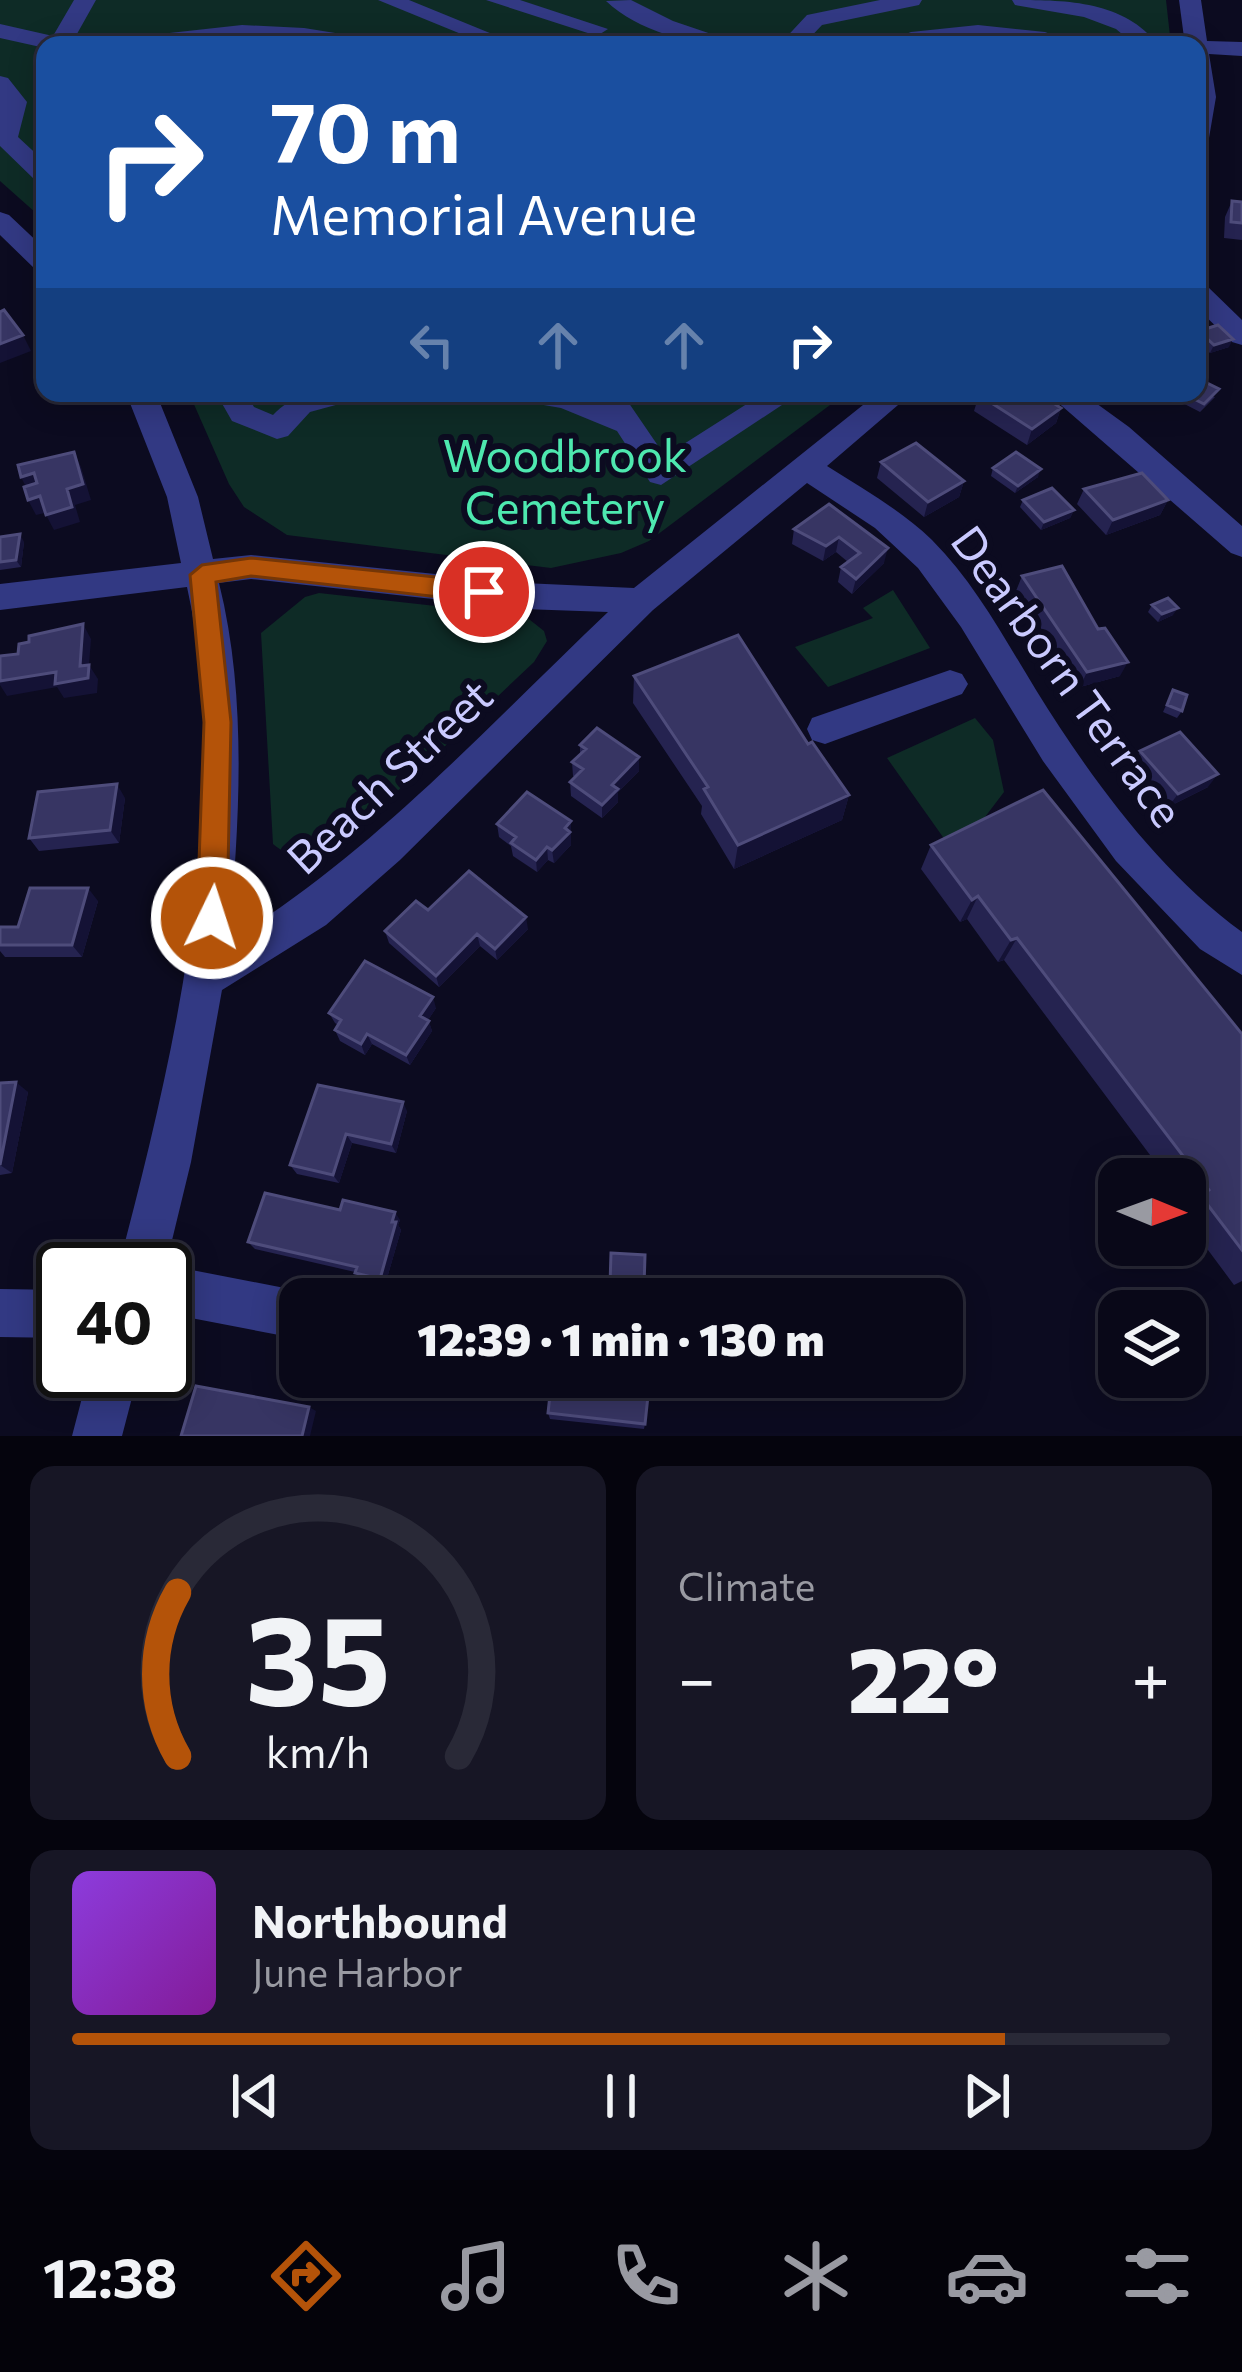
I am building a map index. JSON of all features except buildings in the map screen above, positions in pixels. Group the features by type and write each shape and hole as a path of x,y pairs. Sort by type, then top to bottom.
{"street":[{"path":"67,36 86,0"},
{"path":"497,0 538,6 592,36"},
{"path":"799,36 815,20 911,0"},
{"path":"1023,0 1075,4 1140,36"},
{"path":"1190,0 1196,36"},
{"path":"595,36 617,1 694,36"},
{"path":"376,36 394,4 483,36"},
{"path":"165,36 199,30 244,36"},
{"path":"921,36 980,30 1036,36"},
{"path":"0,31 36,39"},
{"path":"1206,47 1242,49"},
{"path":"0,83 15,102 6,138 36,167"},
{"path":"5,232 36,257"},
{"path":"1206,301 1242,336"},
{"path":"145,402 182,495 202,575 214,654 219,775 207,977 148,1242"},
{"path":"238,402 252,421 277,429 300,405 310,402"},
{"path":"573,402 627,424"},
{"path":"613,402 662,474 771,402"},
{"name":"Beach Street","path":"207,977 312,912 386,848 641,601 885,402"},
{"path":"1074,402 1118,434 1242,545"},
{"name":"Dearborn Terrace","path":"805,466 886,521 932,560 1047,737 1107,817 1183,906 1242,956"},
{"path":"0,597 251,567 523,596 641,601"},
{"path":"825,729 950,684"},
{"path":"192,1294 279,1311"},
{"path":"0,1313 36,1314"},
{"path":"97,1436 107,1398"}],"green space":[{"path":"0,0 1166,0 1170,36 36,36 36,213 0,181"},
{"name":"Woodbrook Cemetery","path":"193,402 834,402 649,541 621,553 551,568 287,535 244,507"},
{"path":"893,590 930,648 828,687 795,647 873,618 863,608"},
{"path":"319,593 525,616 544,631 547,641 534,662 334,851 302,855 273,844 261,633 305,597"},
{"path":"975,718 993,740 1004,792 985,817 992,827 950,847 887,758"}],"route":[{"path":"212,918 218,722 202,575 251,567 484,592"}]}
